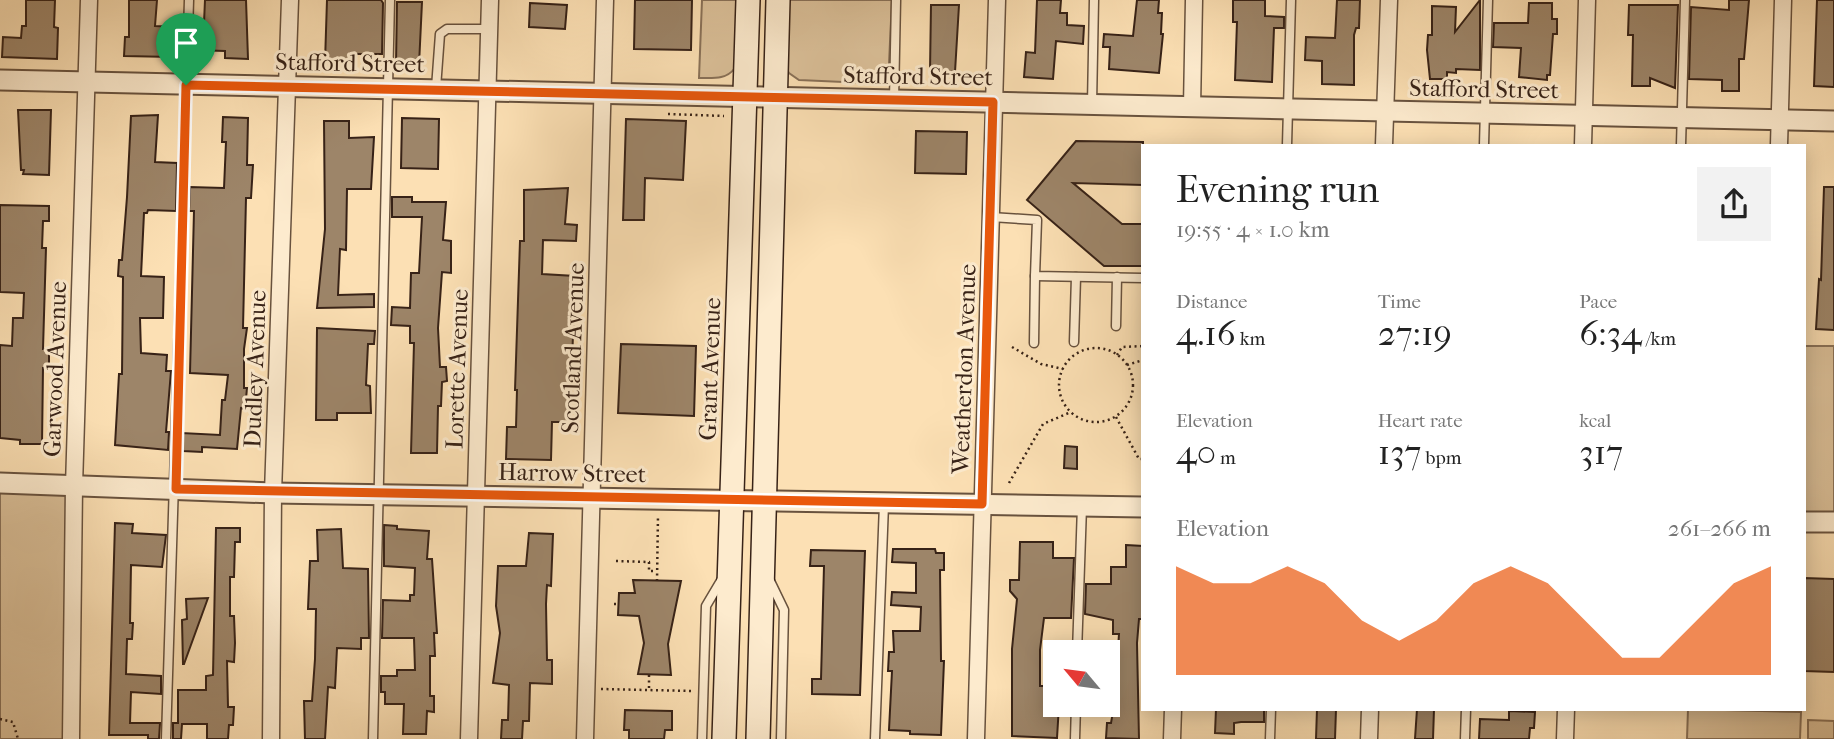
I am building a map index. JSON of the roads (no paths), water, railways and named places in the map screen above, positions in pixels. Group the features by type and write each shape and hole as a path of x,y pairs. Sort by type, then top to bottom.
{"main road":[{"name":"Grant Avenue","path":"724,739 748,0"},
{"path":"758,739 778,0"}],"street":[{"name":"Garwood Avenue","path":"71,739 74,486 89,0"},
{"name":"Dudley Avenue","path":"271,739 273,493 290,0"},
{"name":"Lorette Avenue","path":"469,739 490,0"},
{"name":"Scotland Avenue","path":"585,739 605,0"},
{"name":"Weatherdon Avenue","path":"975,739 996,0"},
{"path":"1192,107 1194,0"},
{"path":"1384,144 1389,0"},
{"path":"1583,144 1587,0"},
{"path":"1779,144 1783,0"},
{"name":"Stafford Street","path":"0,80 1834,121"},
{"name":"Harrow Street","path":"0,483 273,493 1141,507"},
{"path":"1806,522 1834,522"},
{"path":"1172,739 1173,711"},
{"path":"1369,739 1370,711"},
{"path":"1565,739 1566,711"}],"lane":[{"path":"166,739 176,489 189,0"},
{"path":"373,739 390,0"},
{"path":"894,100 897,0"},
{"path":"1091,104 1094,0"},
{"path":"1287,144 1291,0"},
{"path":"1484,144 1488,0"},
{"path":"1681,144 1685,0"},
{"path":"436,89 440,34 447,29 489,29"},
{"path":"991,217 1037,220 1034,343"},
{"path":"1035,276 1141,278"},
{"path":"1074,342 1076,277"},
{"path":"1115,326 1117,277"},
{"path":"875,739 884,502"},
{"path":"1077,640 1082,506"},
{"path":"702,739 706,606 730,564"},
{"path":"762,567 785,610 781,739"},
{"path":"1270,739 1271,711"},
{"path":"1465,739 1466,711"},
{"path":"1074,739 1075,718"}]}
